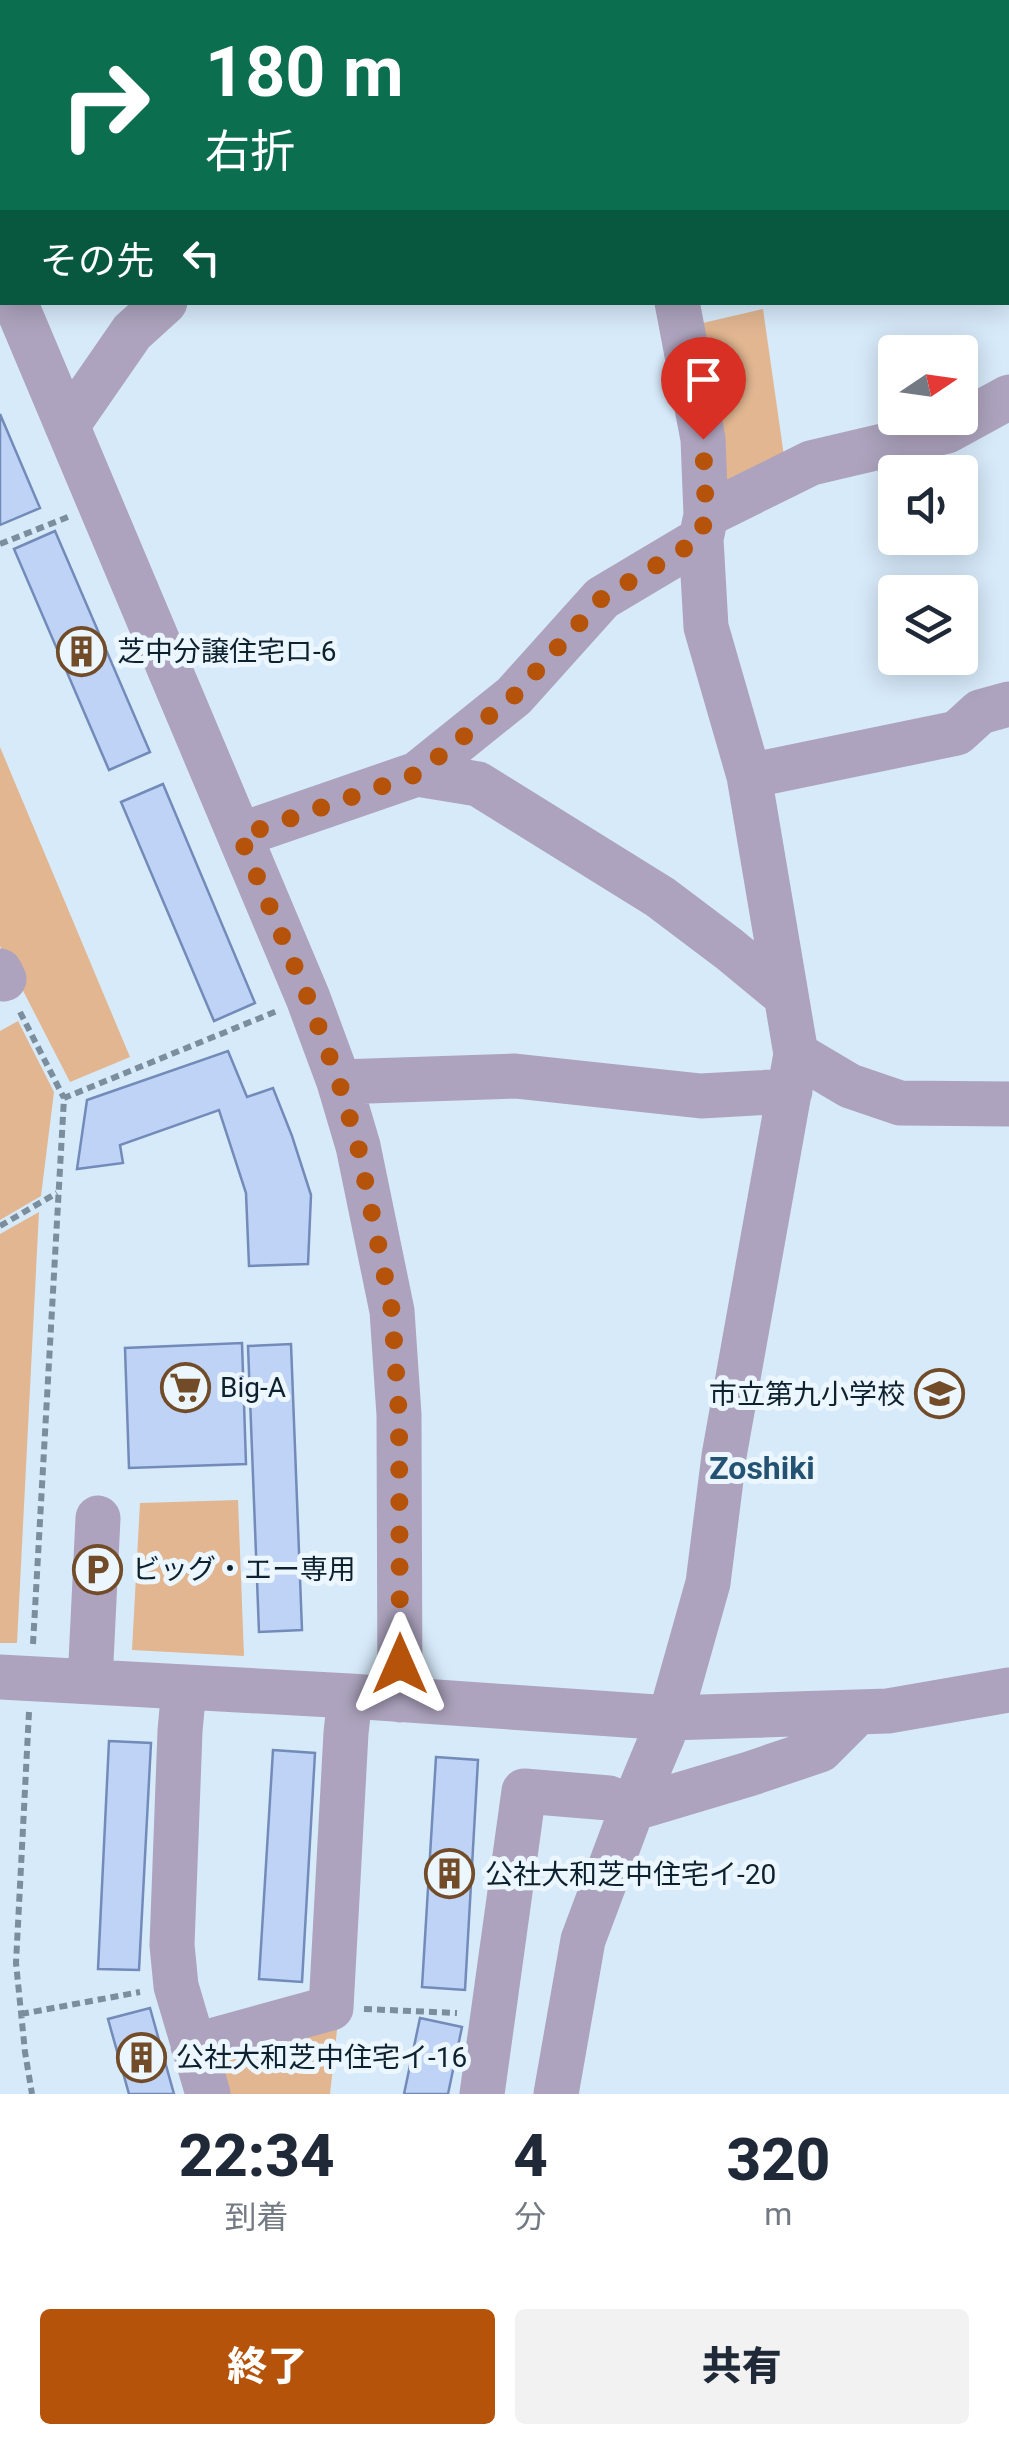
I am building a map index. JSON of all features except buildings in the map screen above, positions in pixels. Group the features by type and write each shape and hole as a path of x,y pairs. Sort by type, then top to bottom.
{"street":[{"path":"16,305 308,998 358,1146 392,1311 399,1415 400,1700"},
{"path":"68,426 132,332 162,305"},
{"path":"556,2094 583,1940 670,1718 708,1583 724,1456 793,1073 786,996 749,776 706,627 703,439 678,305"},
{"path":"240,836 417,774 514,696 602,598 703,527 811,462 947,431 1009,397"},
{"path":"749,776 957,733 980,712 1009,704"},
{"path":"417,774 478,784 660,898 786,996"},
{"path":"339,1082 515,1076 700,1096 793,1073 900,1102 1009,1104"},
{"path":"90,1682 98,1518"},
{"path":"15,1678 670,1718 888,1711 1009,1690"},
{"path":"184,1687 172,1945 176,1986 208,2094"},
{"path":"193,2046 331,2008 350,1696"},
{"path":"482,2094 524,1791 609,1798 632,1809 820,1750 858,1712"}],"path":[{"path":"0,544 82,511"},
{"path":"2,975 64,1098 15,1678 16,1963 32,2094"},
{"path":"64,1098 290,1006"},
{"path":"0,1226 58,1192"},
{"path":"21,2014 176,1986"},
{"path":"331,2008 493,2014"}],"shaded area":[{"path":"763,309 785,463 725,492 694,325"},
{"path":"0,747 130,1057 70,1082 0,946"},
{"path":"18,1021 54,1092 41,1196 0,1220 0,1031"},
{"path":"39,1212 17,1643 0,1643 0,1234"},
{"path":"238,1500 244,1656 132,1650 140,1503"},
{"path":"338,2021 330,2094 226,2094 215,2055"}],"place":[{"name":"芝中分譲住宅ロ-6","path":"82,651"},
{"name":"Big-A","path":"185,1387"},
{"name":"市立第九小学校","path":"940,1394"},
{"name":"ビッグ・エー専用","path":"97,1569"},
{"name":"公社大和芝中住宅イ-20","path":"450,1874"},
{"name":"公社大和芝中住宅イ-16","path":"141,2057"}],"district":[{"name":"Zoshiki","path":"762,1468"}],"route":[{"path":"400,1664 399,1415 392,1311 358,1146 339,1082 240,836 417,774 514,696 602,598 700,539 706,514 703,439"}]}
